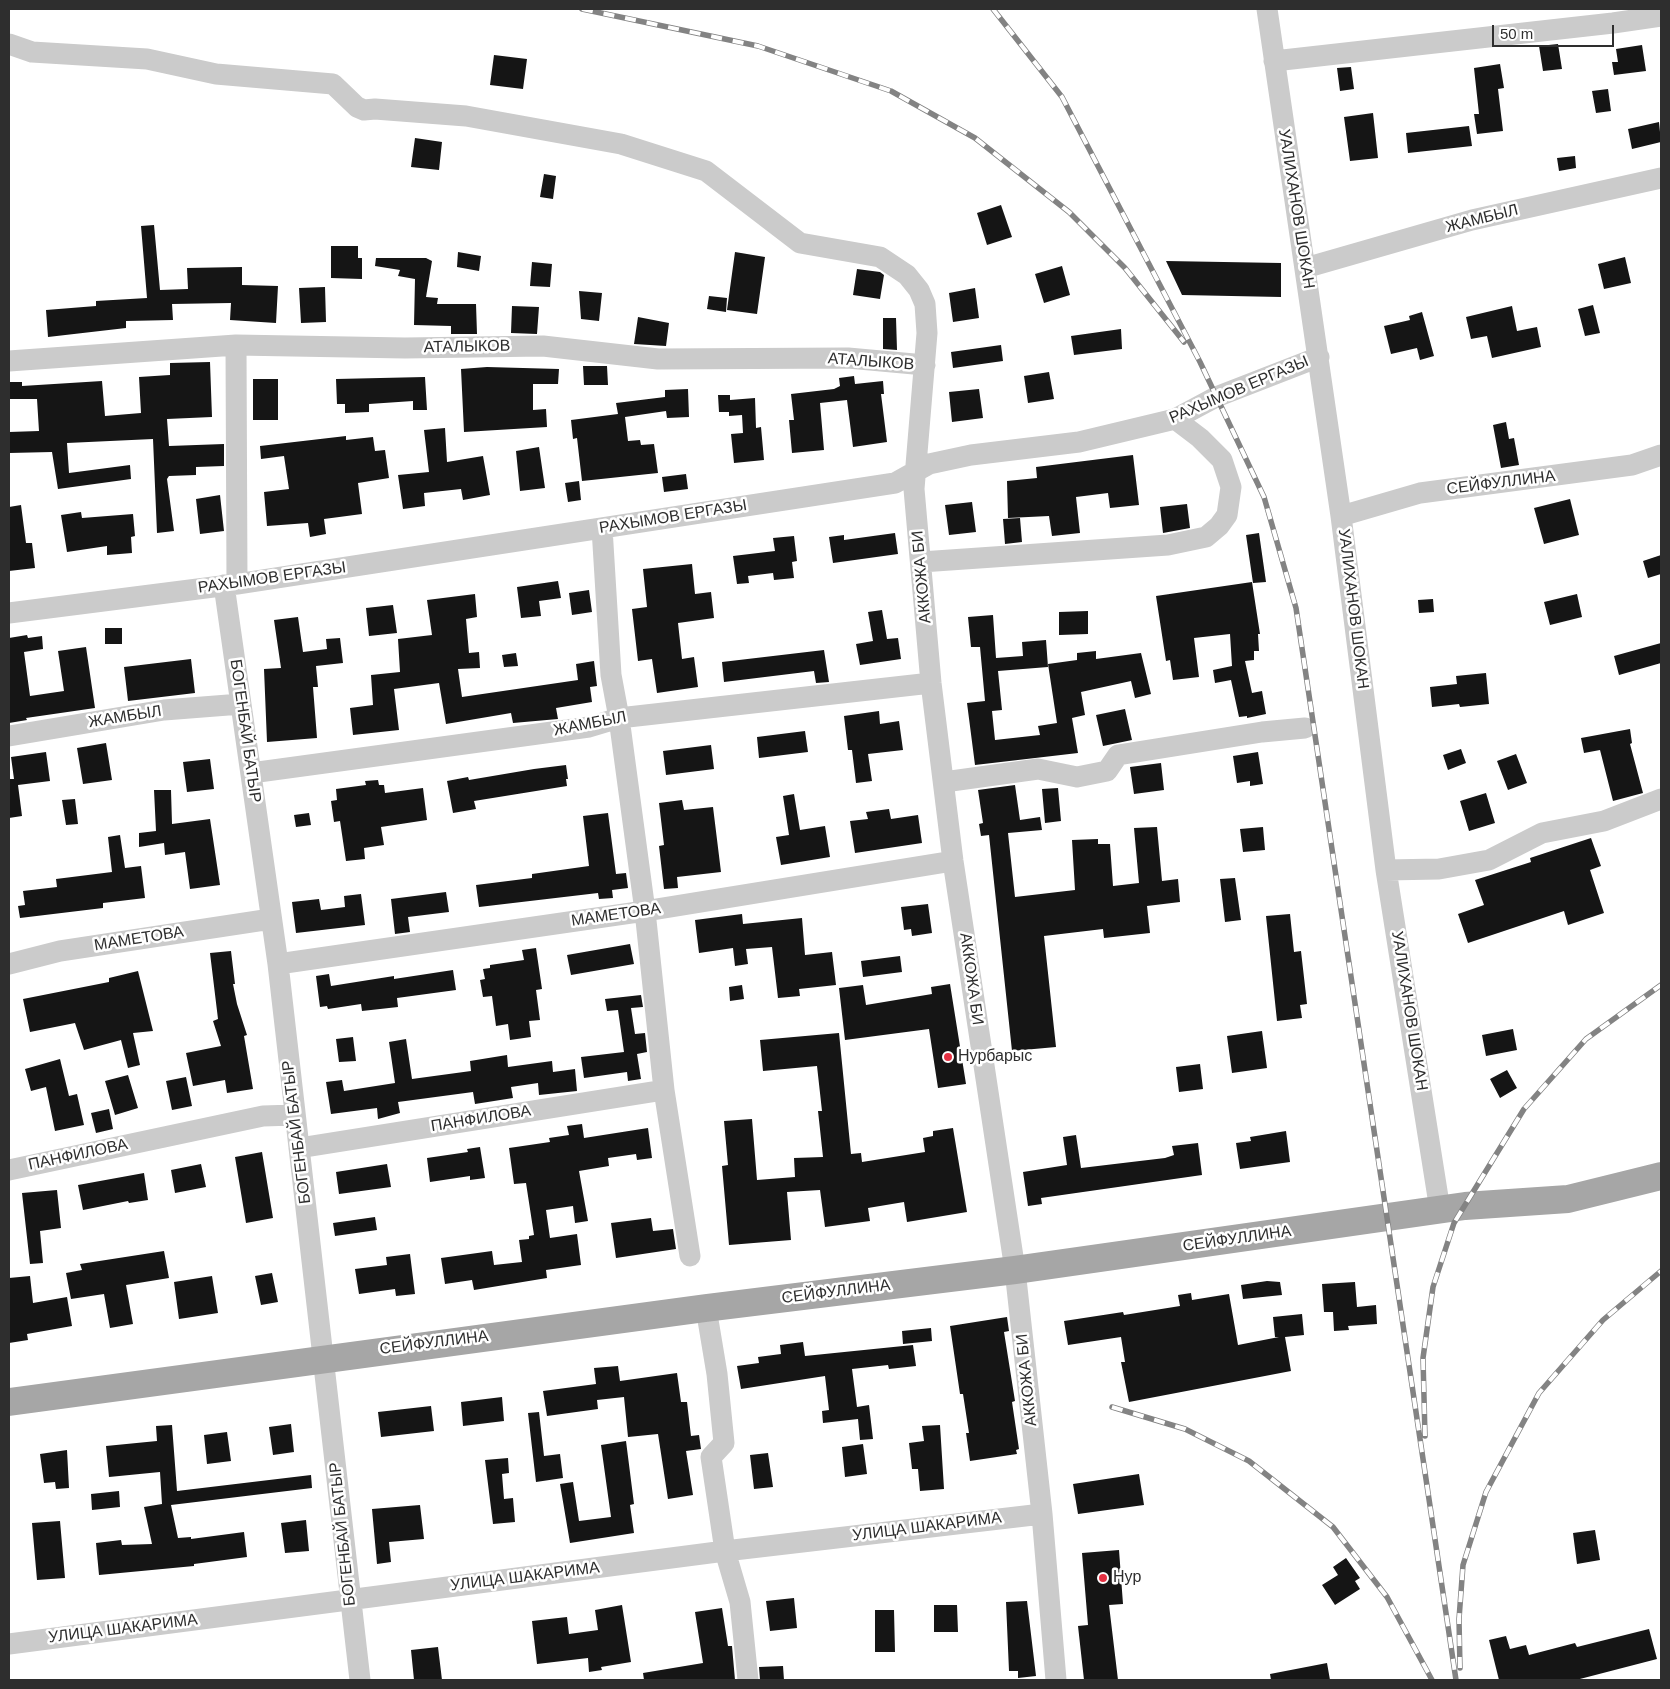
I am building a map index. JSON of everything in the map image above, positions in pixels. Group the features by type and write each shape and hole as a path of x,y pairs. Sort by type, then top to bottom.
{"main road":[{"name":"СЕЙФУЛЛИНА","path":"9,1402 324,1358 1015,1270 1464,1206 1568,1200 1661,1176"}],"street":[{"name":"УАЛИХАНОВ ШОКАН","path":"1267,9 1341,516 1386,870 1440,1210"},
{"path":"1274,61 1661,16"},
{"name":"АККОЖА БИ","path":"9,44 32,52 147,59 216,74 333,84 357,107 364,110 375,109 466,116 622,144 706,171 800,243 880,257 907,275 918,290 925,304 927,333 914,489 931,683 954,861 1015,1270 1042,1514 1056,1680"},
{"name":"ЖАМБЫЛ","path":"1306,268 1472,220 1661,178"},
{"name":"АТАЛЫКОВ","path":"9,361 236,345 405,348 543,346 658,359 848,358 924,366"},
{"name":"БОГЕНБАЙ БАТЫР","path":"236,345 231,584 241,704 278,964 360,1680"},
{"name":"РАХЫМОВ ЕРГАЗЫ","path":"9,613 231,584 896,483 929,464 971,455 1079,442 1175,419 1216,397 1319,357"},
{"path":"920,562 1168,545 1206,537 1219,526 1227,515 1231,487 1222,460 1200,438 1175,419"},
{"name":"СЕЙФУЛЛИНА","path":"1341,516 1420,493 1632,465 1661,456"},
{"path":"602,528 611,675 619,718 645,911 664,1090 690,1256"},
{"name":"ЖАМБЫЛ","path":"251,773 589,727 619,718 931,683"},
{"name":"ЖАМБЫЛ","path":"9,736 164,710 241,704"},
{"path":"944,782 1038,769 1078,777 1107,771 1118,755 1262,732 1305,728"},
{"path":"1386,870 1439,869 1488,860 1542,832 1604,821 1661,799"},
{"name":"МАМЕТОВА","path":"278,964 645,911 954,861"},
{"name":"МАМЕТОВА","path":"9,964 60,951 271,919"},
{"name":"ПАНФИЛОВА","path":"299,1148 664,1090"},
{"name":"ПАНФИЛОВА","path":"9,1170 263,1116 294,1115"},
{"path":"706,1308 717,1374 724,1443 711,1457 725,1551 740,1602 748,1680"},
{"name":"УЛИЦА ШАКАРИМА","path":"9,1644 725,1551 1042,1514"}],"building":[{"path":"1558,44 1562,69 1543,71 1539,46"},
{"path":"1642,45 1646,71 1614,75 1612,62 1618,62 1616,49"},
{"path":"494,55 527,59 523,89 490,85"},
{"path":"1500,64 1504,88 1498,89 1503,131 1477,134 1474,114 1479,114 1474,68"},
{"path":"1351,67 1354,89 1340,91 1337,68"},
{"path":"1608,89 1611,111 1596,113 1592,91"},
{"path":"1373,113 1378,158 1350,161 1344,117"},
{"path":"1659,122 1661,142 1632,149 1628,129"},
{"path":"1469,126 1472,146 1408,153 1406,133"},
{"path":"415,138 442,142 439,170 411,167"},
{"path":"1575,156 1576,168 1559,171 1557,158"},
{"path":"544,174 556,176 553,199 540,197"},
{"path":"1001,205 1012,237 987,245 977,213"},
{"path":"154,225 160,290 188,289 187,268 242,267 242,285 278,286 276,323 230,320 231,303 172,304 173,320 126,321 126,328 48,337 46,310 96,306 96,301 147,298 141,226"},
{"path":"331,246 358,246 358,258 362,258 362,279 331,278"},
{"path":"458,252 481,256 479,271 457,267"},
{"path":"735,252 765,257 757,314 727,310"},
{"path":"1625,257 1631,283 1604,289 1598,264"},
{"path":"376,258 426,258 432,261 426,297 438,298 437,304 476,304 477,334 451,334 451,326 414,325 415,279 398,276 400,270 375,266"},
{"path":"1166,261 1281,263 1281,297 1182,295"},
{"path":"532,262 552,264 550,287 530,286"},
{"path":"1062,266 1070,295 1044,303 1035,274"},
{"path":"857,269 880,272 884,275 880,299 853,295"},
{"path":"325,287 326,322 301,323 299,288"},
{"path":"975,288 979,318 953,322 949,293"},
{"path":"579,291 602,293 599,321 581,319"},
{"path":"709,296 727,298 726,312 707,309"},
{"path":"1593,305 1600,333 1585,336 1578,309"},
{"path":"512,306 539,307 537,334 511,333"},
{"path":"1512,306 1517,331 1537,327 1541,347 1492,358 1487,336 1471,339 1466,317"},
{"path":"1422,312 1434,356 1420,360 1417,348 1391,354 1384,326 1410,320 1409,316"},
{"path":"638,317 669,323 666,346 634,344"},
{"path":"883,318 896,318 897,350 883,349"},
{"path":"1121,329 1122,349 1074,355 1071,336"},
{"path":"1001,345 1003,361 953,368 951,352"},
{"path":"210,362 212,417 167,419 169,446 224,444 224,466 196,467 196,475 169,476 167,479 174,531 157,533 153,439 67,443 69,473 130,465 131,479 58,489 52,452 9,453 9,432 39,431 37,399 9,399 9,382 22,382 22,386 102,381 105,416 141,413 139,377 170,375 170,363"},
{"path":"583,366 607,366 608,385 584,385"},
{"path":"487,367 559,369 558,384 533,384 533,410 546,409 547,427 464,432 461,369"},
{"path":"1049,372 1054,399 1028,403 1024,376"},
{"path":"854,376 855,384 883,381 884,394 881,394 887,442 853,447 847,400 820,403 824,450 792,453 789,420 794,420 791,394 834,389 840,386 839,378"},
{"path":"425,377 427,410 413,410 413,401 369,404 369,412 345,413 345,404 337,404 336,379"},
{"path":"253,379 278,379 278,420 253,420"},
{"path":"688,389 689,417 667,418 666,411 625,417 628,441 640,440 641,445 654,444 658,473 582,481 577,438 573,439 571,420 618,414 616,403 665,397 665,390"},
{"path":"979,389 983,418 952,422 949,392"},
{"path":"718,395 730,395 730,400 755,398 756,428 761,427 764,460 734,463 731,434 743,433 742,415 729,416 729,412 719,412"},
{"path":"1506,422 1509,439 1514,438 1519,465 1501,468 1493,425"},
{"path":"445,428 447,462 483,456 490,495 463,500 461,489 424,493 425,506 403,509 398,475 429,472 424,430"},
{"path":"346,436 346,440 373,437 375,451 385,450 389,478 358,483 362,514 324,519 326,534 310,537 308,523 267,526 264,492 289,489 284,456 261,459 260,446"},
{"path":"539,447 545,488 520,491 516,451"},
{"path":"1133,455 1139,505 1110,508 1108,493 1076,497 1080,533 1052,536 1049,516 1008,518 1007,481 1037,478 1036,467"},
{"path":"686,474 688,489 664,492 662,477"},
{"path":"579,481 581,500 568,502 565,483"},
{"path":"220,495 224,531 200,534 196,499"},
{"path":"1570,499 1579,535 1544,544 1534,508"},
{"path":"972,502 976,532 949,535 945,505"},
{"path":"1187,504 1190,528 1163,533 1160,507"},
{"path":"21,505 26,543 32,543 35,568 9,571 9,507"},
{"path":"81,512 82,518 133,514 135,536 131,537 132,553 107,555 107,546 67,552 61,515"},
{"path":"1020,518 1022,542 1005,544 1003,519"},
{"path":"895,533 898,554 833,563 829,537 844,535 844,540"},
{"path":"1259,533 1266,582 1253,583 1246,535"},
{"path":"794,536 797,561 792,562 794,578 774,580 773,573 748,576 749,583 737,584 733,556 775,551 773,538"},
{"path":"1661,555 1661,574 1648,578 1643,561"},
{"path":"692,564 695,594 711,592 714,618 678,623 682,659 694,657 698,687 657,693 652,659 638,661 632,609 647,607 643,569"},
{"path":"558,581 561,598 539,601 541,616 521,618 517,587"},
{"path":"1252,582 1260,634 1258,634 1259,651 1254,651 1254,660 1245,661 1252,693 1262,691 1266,714 1247,718 1247,716 1239,717 1231,680 1215,683 1213,670 1232,666 1230,634 1194,638 1199,677 1173,680 1170,660 1166,661 1156,596"},
{"path":"589,590 592,612 572,615 569,593"},
{"path":"475,594 477,617 466,619 469,653 479,652 480,668 458,669 462,697 578,680 576,664 594,661 597,686 590,687 592,702 556,708 558,719 513,723 511,713 446,724 439,683 394,689 399,730 353,735 350,708 373,705 371,675 400,672 398,639 432,635 427,600"},
{"path":"1577,594 1582,617 1550,625 1544,602"},
{"path":"1433,599 1434,612 1419,613 1418,600"},
{"path":"393,605 397,633 369,636 366,608"},
{"path":"882,610 887,639 898,638 901,659 860,665 856,644 873,641 868,612"},
{"path":"1088,611 1088,634 1059,635 1059,612"},
{"path":"993,615 996,658 1023,656 1022,642 1046,640 1048,667 998,671 1002,710 992,711 995,740 1040,735 1038,726 1057,723 1048,664 1077,660 1077,653 1096,651 1096,659 1141,653 1151,694 1135,698 1131,681 1081,692 1085,715 1072,718 1078,753 975,765 967,703 985,701 980,647 971,647 968,617"},
{"path":"298,617 303,652 327,649 326,639 340,638 343,663 316,666 318,687 313,687 317,738 267,742 264,669 281,668 274,620"},
{"path":"105,628 122,628 122,644 105,644"},
{"path":"27,635 28,638 42,636 43,649 24,652 30,696 64,691 58,651 86,647 95,708 26,718 27,720 9,723 9,638"},
{"path":"1661,643 1661,663 1619,675 1614,656"},
{"path":"824,650 829,682 816,683 814,671 724,682 722,662"},
{"path":"516,653 518,666 504,667 502,655"},
{"path":"191,659 195,693 128,701 124,667"},
{"path":"1486,673 1489,704 1460,707 1459,704 1432,707 1430,687 1457,684 1456,676"},
{"path":"1125,709 1132,740 1103,746 1096,715"},
{"path":"879,711 880,724 899,721 903,750 868,754 872,781 856,783 852,750 848,750 844,716"},
{"path":"1630,729 1632,743 1630,744 1643,793 1613,801 1600,750 1584,753 1581,738"},
{"path":"805,731 808,752 759,758 757,737"},
{"path":"106,743 112,780 83,784 77,748"},
{"path":"711,745 714,769 666,775 663,751"},
{"path":"1461,749 1466,763 1448,770 1443,755"},
{"path":"46,752 50,781 18,785 22,816 9,818 9,779 14,779 11,757"},
{"path":"1258,752 1263,784 1250,786 1250,781 1237,783 1233,756"},
{"path":"1516,754 1527,783 1508,790 1497,761"},
{"path":"210,759 214,789 187,792 183,762"},
{"path":"1161,763 1164,790 1134,794 1130,767"},
{"path":"566,765 567,786 474,801 476,809 453,813 447,781 468,777 469,780"},
{"path":"378,780 379,785 384,785 385,793 423,788 427,820 381,827 384,845 364,848 365,859 346,861 340,821 334,822 331,801 337,800 336,789 366,785 365,781"},
{"path":"1015,785 1020,820 1040,817 1042,830 1008,833 1015,897 1075,890 1072,840 1098,839 1098,844 1110,844 1113,886 1139,883 1134,828 1157,827 1162,881 1178,879 1180,902 1147,906 1150,933 1104,938 1103,929 1044,936 1056,1047 1012,1051 989,835 981,836 979,824 983,823 978,790"},
{"path":"1058,788 1061,821 1045,823 1042,789"},
{"path":"154,790 171,790 172,824 210,819 220,885 190,889 185,852 165,855 164,843 139,847 139,833 156,831"},
{"path":"1486,793 1495,823 1469,831 1460,801"},
{"path":"794,794 800,830 825,826 830,857 781,865 776,837 789,835 783,796"},
{"path":"75,799 78,824 66,825 62,800"},
{"path":"682,800 684,810 713,807 721,872 677,877 678,888 664,889 659,846 664,845 659,803"},
{"path":"889,809 891,819 918,815 922,843 855,853 850,821 868,819 866,812"},
{"path":"309,813 311,825 296,827 294,815"},
{"path":"608,813 616,874 626,873 628,888 612,890 613,898 599,899 598,893 479,907 476,885 532,878 532,874 589,866 583,816"},
{"path":"1263,827 1265,850 1243,852 1240,829"},
{"path":"120,835 125,868 141,866 145,898 103,903 103,908 20,918 18,906 25,905 23,891 57,887 56,879 112,872 108,837"},
{"path":"1591,838 1601,866 1590,870 1604,913 1568,925 1564,911 1468,943 1458,914 1484,905 1475,880 1531,862 1530,858"},
{"path":"1235,878 1241,920 1225,922 1220,879"},
{"path":"446,892 449,912 408,917 410,932 395,934 391,899"},
{"path":"361,894 365,925 296,933 292,902 319,899 321,910 345,907 344,896"},
{"path":"928,904 932,933 912,936 911,929 904,930 901,907"},
{"path":"742,914 743,924 802,918 805,955 832,952 836,985 799,989 800,996 778,998 772,947 746,949 748,964 735,966 733,948 699,953 695,920"},
{"path":"1290,914 1294,952 1301,951 1307,1004 1300,1005 1302,1018 1277,1021 1266,916"},
{"path":"630,944 634,964 571,975 567,955"},
{"path":"536,948 542,989 536,990 540,1020 529,1021 531,1037 510,1040 508,1024 496,1026 492,996 483,997 480,980 485,979 483,969 490,968 490,965 524,960 522,950"},
{"path":"231,951 235,984 233,984 247,1035 244,1036 253,1089 227,1093 225,1080 193,1086 186,1053 221,1046 213,1021 218,1019 210,953"},
{"path":"900,956 902,972 863,977 861,961"},
{"path":"453,970 456,990 397,998 398,1007 362,1011 361,1004 328,1009 327,1006 320,1007 316,976 329,974 331,986 394,976 394,979"},
{"path":"138,971 153,1031 133,1033 140,1065 128,1068 121,1040 84,1050 75,1023 30,1032 23,999 109,982 109,978"},
{"path":"950,984 966,1084 938,1088 929,1029 845,1040 839,988 863,985 866,1005 932,994 931,987"},
{"path":"742,985 744,999 730,1001 729,987"},
{"path":"641,995 643,1007 631,1008 635,1034 645,1033 647,1052 637,1054 641,1079 628,1081 627,1072 584,1078 581,1057 624,1052 618,1010 607,1011 605,999"},
{"path":"1513,1029 1517,1050 1486,1056 1482,1035"},
{"path":"1262,1031 1267,1068 1232,1073 1227,1036"},
{"path":"839,1033 851,1154 861,1153 862,1162 925,1152 923,1138 933,1136 933,1131 953,1128 967,1212 907,1222 904,1202 868,1208 870,1221 825,1227 820,1190 787,1192 791,1240 729,1245 722,1166 728,1165 724,1121 752,1119 757,1180 795,1177 794,1158 823,1157 818,1111 822,1111 817,1066 763,1071 760,1040"},
{"path":"353,1037 356,1061 339,1062 336,1039"},
{"path":"406,1039 412,1079 471,1071 470,1061 507,1055 508,1067 552,1061 553,1072 575,1069 577,1091 539,1095 538,1083 511,1087 513,1098 475,1104 473,1092 398,1102 400,1113 378,1119 377,1108 331,1114 326,1082 342,1080 344,1091 395,1083 389,1042"},
{"path":"60,1059 69,1096 77,1094 84,1125 55,1131 46,1087 31,1091 25,1069"},
{"path":"1200,1064 1203,1089 1179,1092 1176,1067"},
{"path":"1507,1070 1517,1088 1500,1098 1490,1079"},
{"path":"128,1075 138,1108 115,1115 105,1081"},
{"path":"186,1077 192,1106 172,1110 166,1081"},
{"path":"109,1109 113,1129 96,1133 91,1113"},
{"path":"582,1124 584,1138 648,1128 652,1158 637,1160 636,1154 608,1158 609,1166 579,1171 588,1221 575,1223 573,1206 546,1210 550,1238 577,1234 581,1265 546,1270 547,1278 474,1290 472,1280 445,1284 441,1258 492,1251 494,1265 522,1262 519,1240 529,1239 529,1236 534,1235 526,1183 514,1184 509,1148 550,1142 549,1138 569,1135 567,1126"},
{"path":"1286,1131 1290,1162 1240,1169 1236,1143 1251,1141 1250,1137"},
{"path":"1076,1135 1081,1168 1165,1158 1174,1155 1172,1146 1198,1143 1202,1175 1041,1198 1042,1204 1028,1206 1023,1172 1067,1165 1063,1137"},
{"path":"480,1147 485,1178 470,1180 470,1176 430,1182 427,1158 468,1152 467,1149"},
{"path":"262,1152 273,1218 246,1223 235,1157"},
{"path":"201,1164 206,1187 175,1193 171,1170"},
{"path":"387,1164 391,1187 339,1194 336,1172"},
{"path":"144,1173 148,1200 129,1203 128,1201 83,1210 78,1185"},
{"path":"57,1190 61,1228 40,1231 43,1263 30,1264 22,1193"},
{"path":"375,1217 377,1230 335,1236 333,1223"},
{"path":"651,1218 653,1231 673,1229 676,1249 616,1258 611,1223"},
{"path":"164,1251 169,1278 126,1285 133,1324 110,1328 104,1294 71,1299 66,1273 82,1270 80,1264"},
{"path":"410,1254 415,1294 396,1296 395,1289 359,1294 355,1269 387,1265 386,1257"},
{"path":"272,1273 278,1302 261,1305 255,1276"},
{"path":"30,1276 33,1303 67,1297 72,1326 27,1334 28,1340 9,1343 9,1278"},
{"path":"212,1276 218,1313 179,1319 174,1282"},
{"path":"1267,1281 1280,1282 1282,1295 1243,1299 1241,1285"},
{"path":"1355,1282 1357,1307 1376,1305 1377,1324 1348,1326 1349,1330 1334,1331 1333,1312 1324,1312 1322,1284"},
{"path":"1191,1293 1192,1300 1229,1294 1238,1345 1279,1337 1275,1337 1273,1317 1302,1314 1304,1335 1285,1337 1291,1371 1129,1402 1121,1362 1125,1362 1121,1337 1068,1345 1064,1321 1123,1312 1124,1315 1180,1306 1178,1295"},
{"path":"1007,1317 1009,1331 1004,1332 1015,1401 1012,1402 1019,1449 1016,1450 1017,1454 970,1461 966,1433 969,1433 963,1394 960,1394 950,1326"},
{"path":"931,1328 932,1341 903,1344 902,1331"},
{"path":"803,1342 805,1356 913,1345 916,1366 889,1369 888,1365 852,1369 857,1407 869,1405 873,1439 860,1440 858,1419 823,1423 822,1411 829,1410 825,1376 741,1389 737,1366 759,1363 758,1357 781,1354 780,1345"},
{"path":"618,1366 620,1381 677,1373 681,1402 687,1402 691,1436 699,1435 701,1449 686,1451 693,1495 668,1499 658,1434 628,1437 624,1397 597,1400 598,1409 547,1416 543,1391 596,1384 594,1368"},
{"path":"502,1397 504,1421 463,1426 461,1402"},
{"path":"431,1406 434,1431 381,1437 378,1412"},
{"path":"539,1412 544,1456 560,1454 563,1478 536,1482 528,1413"},
{"path":"291,1424 294,1452 273,1455 269,1427"},
{"path":"172,1425 177,1491 311,1475 312,1488 171,1505 178,1538 191,1537 191,1539 244,1532 247,1557 194,1564 194,1566 99,1575 96,1543 121,1540 122,1545 152,1544 144,1507 162,1504 160,1472 109,1477 106,1446 157,1441 156,1426"},
{"path":"940,1425 944,1489 920,1491 918,1469 912,1469 909,1443 924,1441 922,1426"},
{"path":"227,1432 231,1461 207,1464 204,1435"},
{"path":"626,1441 634,1504 630,1505 634,1533 570,1543 560,1484 573,1482 579,1521 611,1517 601,1445"},
{"path":"863,1444 867,1474 845,1477 842,1447"},
{"path":"67,1450 69,1488 56,1489 55,1482 44,1483 40,1454"},
{"path":"768,1453 773,1487 754,1489 750,1455"},
{"path":"508,1458 509,1473 502,1474 504,1499 513,1498 515,1522 493,1524 485,1460"},
{"path":"1139,1474 1144,1505 1078,1514 1073,1484"},
{"path":"119,1491 120,1507 92,1510 91,1494"},
{"path":"420,1505 424,1539 389,1542 391,1562 377,1564 372,1509"},
{"path":"306,1520 309,1551 285,1553 281,1523"},
{"path":"60,1521 65,1578 37,1580 32,1523"},
{"path":"1595,1530 1600,1560 1577,1564 1573,1533"},
{"path":"1119,1550 1123,1604 1109,1605 1118,1680 1084,1680 1078,1626 1088,1625 1082,1553"},
{"path":"1346,1558 1360,1578 1355,1581 1360,1589 1335,1605 1322,1585 1338,1575 1333,1567"},
{"path":"794,1598 797,1628 770,1631 766,1601"},
{"path":"1027,1601 1036,1676 1018,1678 1018,1671 1009,1671 1006,1602"},
{"path":"622,1605 631,1662 601,1667 602,1670 589,1672 588,1658 537,1664 532,1621 567,1617 569,1634 598,1630 595,1610"},
{"path":"934,1605 957,1605 958,1632 934,1632"},
{"path":"722,1608 728,1646 732,1646 735,1680 644,1680 643,1673 703,1663 695,1612"},
{"path":"875,1610 894,1610 895,1652 875,1652"},
{"path":"1649,1629 1657,1659 1576,1680 1499,1680 1489,1640 1506,1636 1510,1649 1526,1645 1529,1655 1575,1643 1577,1647"},
{"path":"438,1647 442,1680 414,1680 411,1650"},
{"path":"1327,1663 1330,1680 1271,1680 1270,1674"},
{"path":"783,1666 784,1680 760,1680 759,1667"}],"railway":[{"path":"582,9 758,46 891,91 975,138 1069,212 1125,268 1184,342"},
{"path":"993,9 1062,97 1200,362 1264,497 1296,608 1456,1680"},
{"path":"1425,1436 1423,1358 1433,1287 1454,1223 1524,1109 1586,1039 1661,985"},
{"path":"1460,1668 1459,1619 1463,1565 1486,1492 1539,1393 1603,1320 1661,1271"},
{"path":"1112,1407 1185,1429 1249,1461 1333,1527 1387,1597 1432,1680"}],"place":[{"name":"Нурбарыс","path":"948,1057"},
{"name":"Нур","path":"1103,1578"}]}
